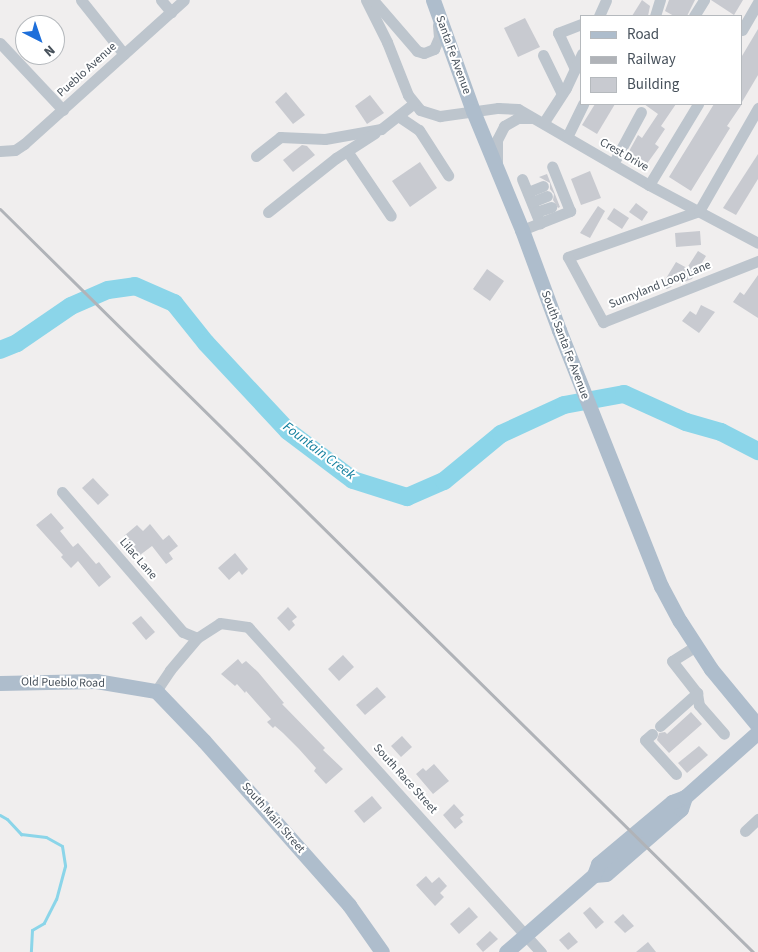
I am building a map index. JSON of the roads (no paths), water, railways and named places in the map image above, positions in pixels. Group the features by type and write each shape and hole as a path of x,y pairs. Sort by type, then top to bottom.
{"main road":[{"name":"Santa Fe Avenue","path":"435,4 473,111"},
{"name":"South Santa Fe Avenue","path":"473,111 522,230 559,330 653,568 673,610 696,646 727,690 758,726"},
{"name":"Old Pueblo Road","path":"0,683 96,681 156,691"},
{"name":"South Main Street","path":"156,691 204,741 349,905 382,952"},
{"path":"506,952 594,875 598,864 672,802 684,797 758,732"}],"street":[{"path":"81,0 124,54"},
{"path":"160,0 171,12"},
{"name":"Pueblo Avenue","path":"2,150 15,150 24,144 184,0"},
{"path":"366,0 413,104 428,114 440,116 473,111"},
{"path":"373,0 411,46 424,52 434,49 440,37 435,4"},
{"path":"598,15 606,0"},
{"path":"655,15 660,0"},
{"path":"696,15 704,0"},
{"path":"743,28 758,2"},
{"path":"575,68 558,33 580,25"},
{"path":"0,43 63,110"},
{"path":"543,56 562,94"},
{"path":"497,169 497,140 504,126 510,121 526,116 544,122 562,94 580,58"},
{"path":"268,212 347,151 381,129 413,104"},
{"path":"568,137 583,105"},
{"path":"649,185 697,105"},
{"name":"Crest Drive","path":"473,111 510,107 544,122 649,185 758,243"},
{"path":"699,211 758,108"},
{"path":"613,164 641,112"},
{"path":"398,116 419,130 448,175"},
{"path":"256,156 280,137 325,139 381,129"},
{"path":"347,151 391,216"},
{"path":"534,207 570,211 555,193 552,166"},
{"path":"522,178 534,207"},
{"path":"522,230 534,207 555,193"},
{"path":"534,207 555,193"},
{"name":"Sunnyland Loop Lane","path":"699,211 568,257 603,322 758,261"},
{"name":"Lilac Lane","path":"62,492 183,632 197,638"},
{"name":"South Race Street","path":"197,638 220,622 248,626 541,952"},
{"path":"156,691 170,670 197,638"},
{"path":"696,646 672,661 697,693 699,705 724,734"},
{"path":"676,774 645,740 697,693"},
{"path":"745,830 758,819"}],"waterway":[{"name":"Fountain Creek","path":"0,350 17,343 71,306 108,290 135,286 174,303 206,343 288,431 353,480 407,497 444,481 501,434 564,405 624,394 686,422 721,432 758,451"},
{"path":"0,815 7,819 21,834 46,837 62,846 65,866 56,899 44,923 32,930 31,952"}],"railway":[{"path":"0,209 753,952"}]}
